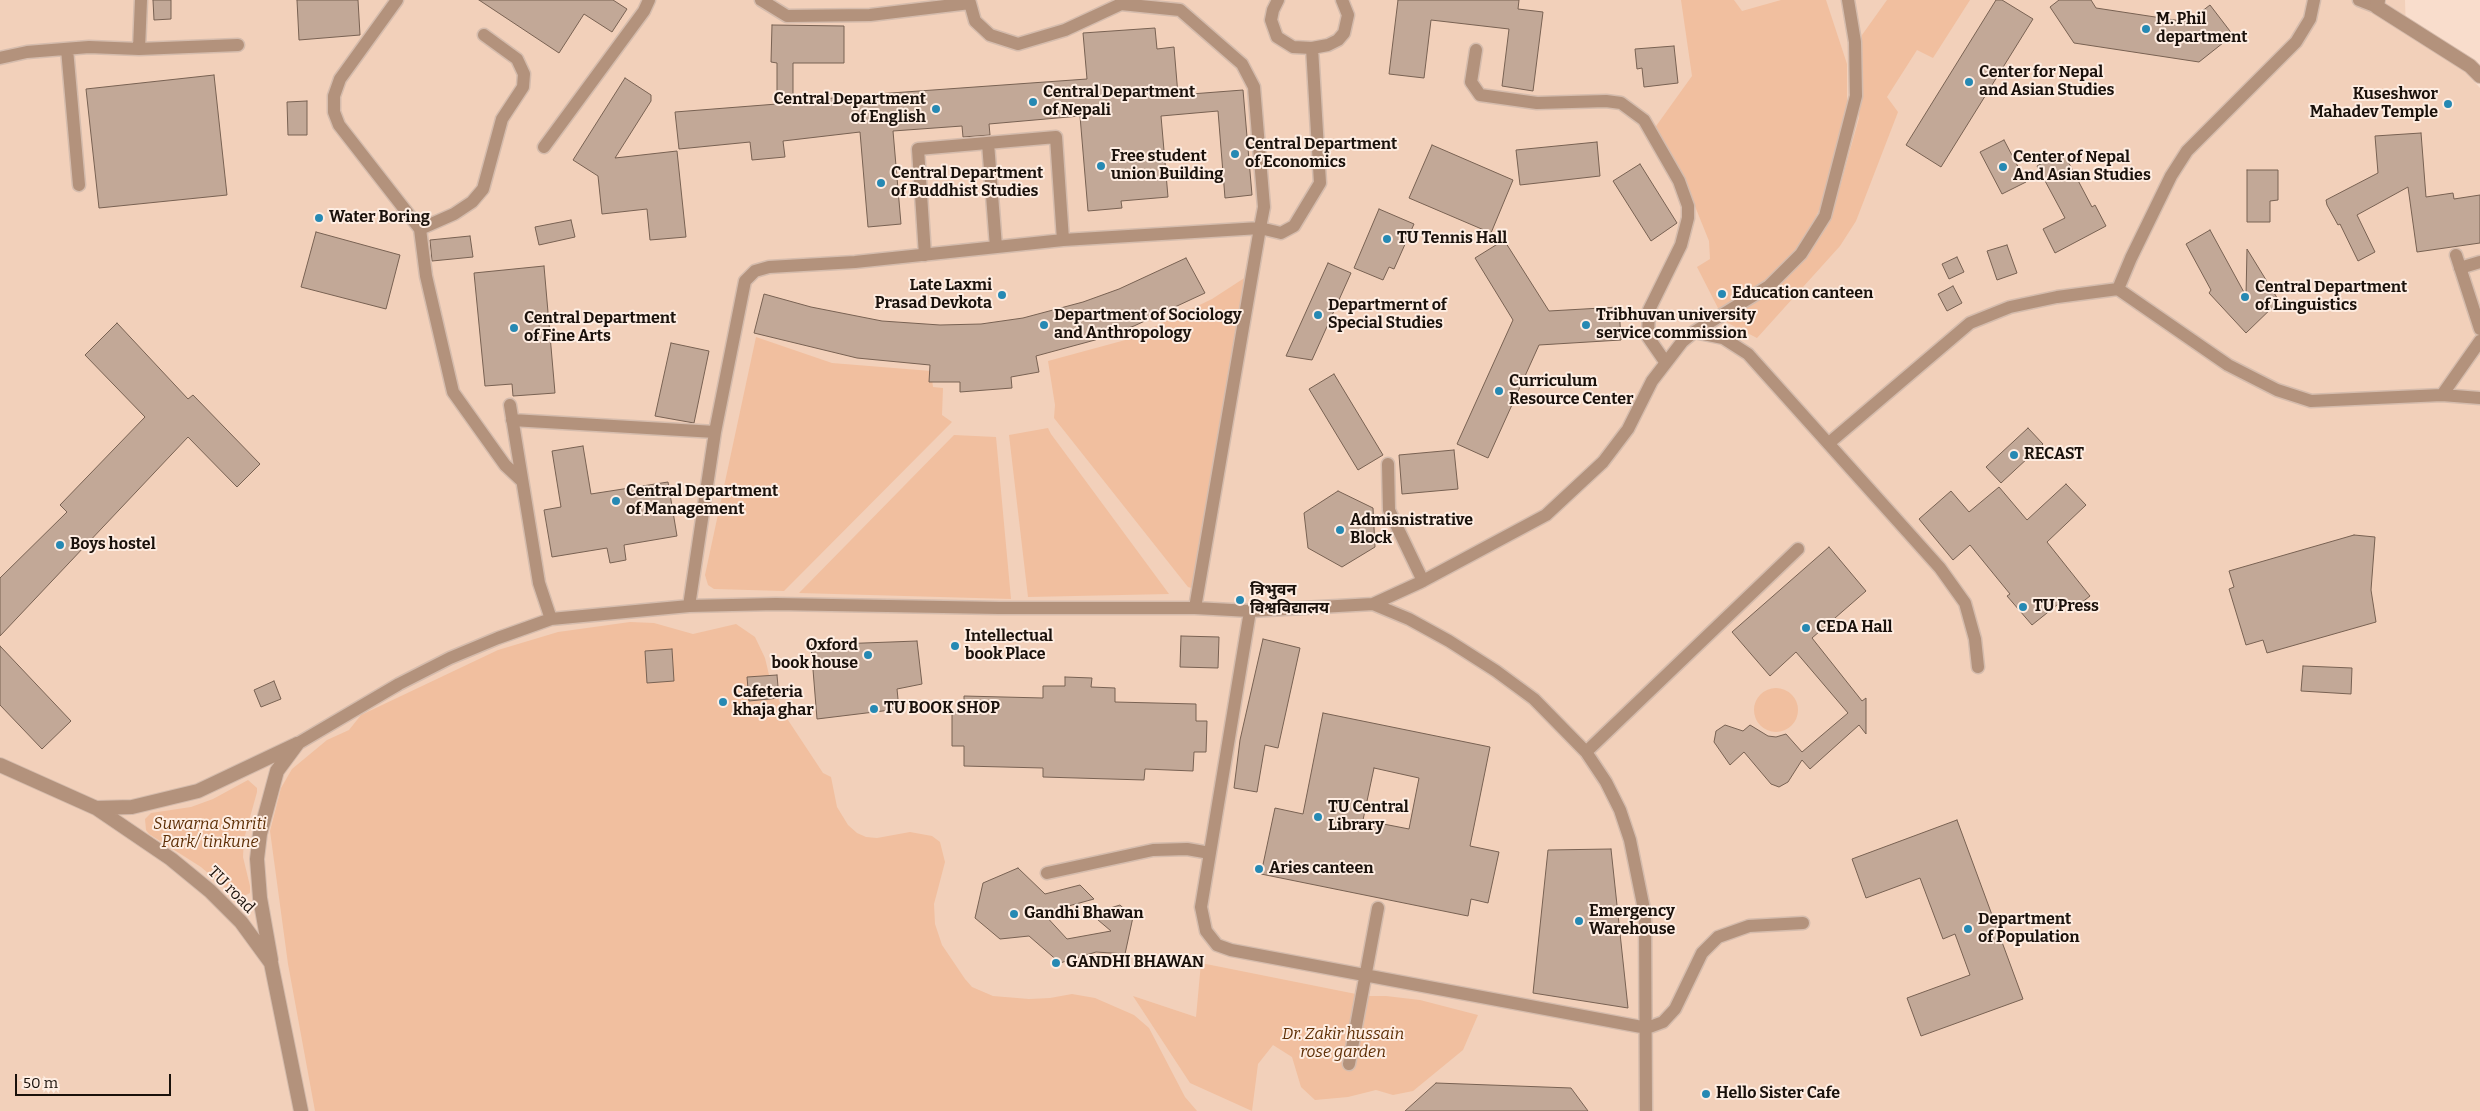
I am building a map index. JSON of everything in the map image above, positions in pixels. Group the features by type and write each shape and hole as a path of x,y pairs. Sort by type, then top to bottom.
{"street":[{"path":"2377,3 2470,66 2480,76"},
{"path":"96,808 132,807 198,791 297,744"},
{"path":"271,963 260,898 257,859 260,834 277,771 297,744"},
{"name":"TU road","path":"0,765 96,808 171,859 210,891 241,922 271,963 301,1111"}],"lane":[{"path":"139,49 141,0"},
{"path":"397,0 340,79 334,96 334,112 339,125 420,229 426,276 453,392 505,465 522,480"},
{"path":"544,147 644,11 649,0"},
{"path":"761,0 787,16 870,15 970,3 975,21 990,36 1018,44 1065,30 1121,4 1180,10 1242,64 1254,87 1264,207 1195,608"},
{"path":"1278,0 1271,20 1277,37 1293,47 1312,48 1328,45 1338,40 1344,33 1348,15 1342,0"},
{"path":"297,744 399,684 450,658 551,619 689,606 776,604 999,608 1195,608 1250,611 1373,604 1423,581 1546,515 1603,462 1628,429 1652,381 1682,342 1694,332 1769,286 1801,254 1825,216 1856,96 1855,42 1848,0"},
{"path":"2118,289 2130,258 2171,176 2187,151 2296,42 2310,19 2314,0"},
{"path":"2359,0 2377,3"},
{"path":"420,229 454,214 472,202 483,190 502,119 523,87 524,74 517,59 484,35"},
{"path":"0,58 28,52 67,49 139,49 238,45"},
{"path":"689,606 715,432 745,281 755,271 769,267 925,255 1063,240 1260,228 1281,233 1294,226 1320,183 1312,48"},
{"path":"67,49 79,185"},
{"path":"1476,50 1471,82 1480,95 1537,104 1613,102 1633,110 1644,120 1679,181 1688,206 1688,218 1681,246 1649,310 1648,337 1666,363"},
{"path":"925,255 918,149 1056,137 1063,240"},
{"path":"988,143 996,247"},
{"path":"2456,255 2480,329"},
{"path":"2460,268 2480,262"},
{"path":"1829,443 1970,323 2010,307 2057,297 2118,289 2228,365 2277,390 2311,401 2442,394 2480,398"},
{"path":"1694,332 1723,338 1748,354 1940,568 1965,603 1975,640 1978,667"},
{"path":"2442,394 2480,341"},
{"path":"510,405 539,583 551,619"},
{"path":"512,420 715,432"},
{"path":"1388,464 1389,510 1423,581"},
{"path":"1586,752 1798,549"},
{"path":"1373,604 1417,623 1496,671 1534,699 1586,752 1606,782 1620,810 1638,877 1645,914 1646,1111"},
{"path":"1250,611 1201,907 1206,931 1217,945 1231,950 1647,1028 1663,1022 1675,1009 1702,953 1718,937 1749,926 1803,923"},
{"path":"1047,873 1153,850 1187,849 1210,853"},
{"path":"1349,1064 1378,908"}],"shaded area":[{"name":"त्रिभुवन विश्वविद्यालय","path":"0,0 2405,0 2406,31 2456,62 2480,88 2480,1111 0,1111"}],"green space":[{"path":"1681,0 1734,0 1742,11 1781,0 1826,0 1847,64 1847,111 1833,168 1820,208 1808,233 1789,259 1760,287 1719,310 1697,267 1710,259 1709,241 1686,184 1654,129 1692,76"},
{"path":"1887,0 1970,0 1933,58 1917,50 1887,97 1898,112 1856,221 1840,246 1757,338 1722,320 1819,237 1834,208 1859,118 1862,35"},
{"path":"1249,275 1201,591 1188,587 1054,418 1055,405 1048,361 1129,339 1212,299"},
{"path":"756,337 832,363 931,371 933,387 943,388 942,415 952,422 784,591 714,589 708,585 705,575"},
{"path":"1048,428 1169,594 1028,597 1009,435"},
{"path":"954,435 996,437 1011,599 799,593"},
{"path":"630,622 654,623 693,634 736,624 755,637 765,658 770,679 786,717 823,773 831,777 837,807 848,825 857,833 866,837 877,838 910,832 932,836 940,842 945,862 934,904 935,924 942,945 972,987 993,996 1029,999 1072,994 1095,998 1134,1015 1149,1028 1185,1097 1197,1111 315,1111 288,964 270,831 281,788 292,769 327,740 349,730 361,715 498,650 558,632"},
{"path":"1780,688 1792,694 1797,702 1797,718 1792,726 1784,731 1772,732 1760,726 1755,718 1754,706 1760,694 1768,689"},
{"name":"Suwarna Smriti Park/ tinkune","path":"248,780 257,788 244,839 243,857 250,893 238,899 201,867 149,834 146,830 145,819 151,813 191,807 213,799"},
{"name":"Dr. Zakir hussain rose garden","path":"1201,963 1366,996 1420,1000 1478,1015 1463,1050 1413,1091 1393,1095 1376,1090 1348,1097 1315,1100 1301,1087 1292,1057 1273,1045 1258,1064 1252,1111 1190,1083 1133,996 1196,1017"}],"building":[{"path":"153,0 171,0 171,19 154,20"},
{"path":"297,0 358,0 360,35 299,40"},
{"path":"479,0 613,0 627,9 612,32 584,14 559,53"},
{"path":"1398,0 1519,0 1518,9 1543,12 1533,91 1502,86 1509,29 1431,20 1424,78 1389,74"},
{"name":"Center for Nepal and Asian Studies","path":"1996,0 2002,0 2033,19 1941,167 1906,145"},
{"name":"M. Phil department","path":"2059,0 2091,0 2096,8 2188,22 2210,5 2233,35 2199,62 2074,43 2050,7"},
{"path":"772,25 844,26 844,63 793,63 793,102 863,95 1087,79 1083,33 1155,28 1157,49 1174,47 1178,95 1243,90 1252,195 1225,198 1218,111 1161,116 1168,197 1121,201 1122,208 1088,211 1080,116 989,124 990,135 963,137 962,126 893,131 901,224 868,227 860,132 783,141 785,157 752,160 750,142 679,149 675,112 777,104 777,63 771,62"},
{"path":"1674,46 1678,83 1644,87 1642,68 1637,69 1635,49"},
{"path":"214,75 227,195 99,208 86,89"},
{"path":"625,78 651,95 651,101 615,158 677,151 686,237 650,240 647,209 602,214 598,176 573,160"},
{"path":"307,101 307,135 288,135 287,102"},
{"path":"2421,133 2426,197 2453,193 2454,199 2480,195 2480,243 2417,252 2408,187 2357,215 2375,252 2358,261 2326,200 2378,173 2375,136"},
{"name":"Center of Nepal And Asian Studies","path":"2004,140 2026,182 2002,194 1980,152"},
{"path":"1597,142 1600,176 1520,185 1516,150"},
{"path":"1432,145 1513,180 1491,233 1409,198"},
{"path":"2063,152 2092,207 2095,205 2106,226 2055,253 2043,229 2065,218 2037,166"},
{"path":"1640,164 1677,223 1651,241 1613,181"},
{"path":"2247,170 2278,170 2278,200 2270,201 2270,222 2247,222"},
{"name":"TU Tennis Hall","path":"1379,209 1414,224 1394,269 1389,267 1383,280 1354,268"},
{"path":"571,220 575,237 539,245 535,227"},
{"name":"Central Department of Linguistics","path":"2210,230 2246,296 2247,249 2279,301 2246,333 2209,293 2211,290 2186,244"},
{"path":"316,232 400,255 386,309 301,287"},
{"path":"470,236 473,257 432,261 430,240"},
{"path":"1504,240 1549,311 1619,307 1621,340 1539,345 1488,458 1457,444 1513,320 1475,258"},
{"path":"2007,245 2017,273 1997,280 1987,251"},
{"path":"1957,257 1964,272 1949,279 1942,264"},
{"name":"Department of Sociology and Anthropology","path":"1186,258 1205,293 1134,326 1095,340 1036,356 1039,372 1011,377 1012,388 960,392 960,382 929,382 930,365 857,358 754,333 764,294 811,307 882,321 940,325 981,324 1023,318 1083,302 1119,289"},
{"name":"Departmernt of Special Studies","path":"1328,263 1351,273 1312,360 1286,356"},
{"name":"Central Department of Fine Arts","path":"544,266 555,393 513,396 512,384 485,386 474,273"},
{"path":"1953,286 1962,303 1947,311 1938,294"},
{"name":"Boys hostel","path":"117,323 188,399 193,395 260,464 237,487 188,437 0,636 0,578 67,512 60,505 145,417 85,355"},
{"path":"671,343 709,351 694,423 655,416"},
{"path":"1334,374 1383,455 1358,470 1309,389"},
{"name":"RECAST","path":"2028,428 2043,444 2001,483 1986,467"},
{"name":"Central Department of Management","path":"583,446 591,494 668,482 677,536 624,545 626,560 610,563 607,548 552,557 544,510 561,507 552,451"},
{"path":"1454,450 1458,489 1402,494 1399,455"},
{"path":"2066,484 2086,505 2047,542 2090,596 2071,611 2062,601 2032,625 2007,596 2010,594 1970,545 1953,560 1919,519 1951,491 1969,512 1999,487 2027,520"},
{"name":"Admisnistrative Block","path":"1338,491 1373,508 1375,547 1342,567 1308,548 1304,513"},
{"path":"2354,535 2375,537 2371,590 2376,622 2267,653 2263,640 2246,645 2229,589 2234,587 2229,571"},
{"path":"1829,547 1866,591 1812,638 1862,701 1866,698 1866,734 1859,725 1810,769 1802,760 1788,782 1779,787 1771,784 1744,752 1730,765 1714,742 1716,731 1725,725 1743,731 1750,725 1768,736 1776,737 1786,734 1802,752 1848,713 1796,652 1770,676 1732,632"},
{"path":"1181,636 1219,637 1218,668 1180,667"},
{"path":"1263,639 1300,648 1278,748 1265,745 1257,792 1234,788 1240,740"},
{"path":"917,641 922,684 897,689 899,709 817,719 811,645"},
{"path":"0,646 71,721 42,749 0,705"},
{"path":"672,649 674,681 647,683 645,651"},
{"path":"2303,666 2352,668 2351,694 2301,691"},
{"path":"777,675 779,698 749,701 747,677"},
{"path":"1065,677 1092,678 1091,687 1115,688 1115,702 1196,704 1196,721 1207,721 1206,752 1194,752 1193,771 1145,769 1144,780 1043,777 1043,768 964,766 964,746 952,746 952,712 964,712 964,696 1043,698 1043,686 1065,686"},
{"path":"274,681 281,699 261,707 254,690"},
{"name":"TU Central Library","path":"1323,713 1490,747 1470,846 1499,852 1488,903 1471,899 1468,916 1261,874 1275,808 1303,814","holes":["1374,768 1419,778 1409,829 1363,820"]},
{"name":"Department of Population","path":"1957,820 2023,999 1921,1036 1907,998 1970,975 1955,934 1943,939 1920,878 1866,898 1852,859"},
{"name":"Emergency Warehouse","path":"1611,849 1628,1008 1533,993 1548,850"},
{"name":"Gandhi Bhawan","path":"1018,868 1045,894 1080,885 1094,899 1043,913 1067,939 1111,931 1091,914 1120,905 1133,917 1125,954 1096,952 1060,963 1029,936 1000,939 975,918 983,883"},
{"path":"1436,1083 1571,1088 1588,1111 1405,1111"}],"place":[{"name":"M. Phil department","path":"2146,29"},
{"name":"Center for Nepal and Asian Studies","path":"1969,82"},
{"name":"Central Department of Nepali","path":"1033,102"},
{"name":"Kuseshwor Mahadev Temple","path":"2448,104"},
{"name":"Central Department of English","path":"936,109"},
{"name":"Central Department of Economics","path":"1235,154"},
{"name":"Free student union Building","path":"1101,166"},
{"name":"Center of Nepal And Asian Studies","path":"2003,167"},
{"name":"Central Department of Buddhist Studies","path":"881,183"},
{"name":"Water Boring","path":"319,218"},
{"name":"TU Tennis Hall","path":"1387,239"},
{"name":"Education canteen","path":"1722,294"},
{"name":"Late Laxmi Prasad Devkota","path":"1002,295"},
{"name":"Central Department of Linguistics","path":"2245,297"},
{"name":"Departmernt of Special Studies","path":"1318,315"},
{"name":"Department of Sociology and Anthropology","path":"1044,325"},
{"name":"Tribhuvan university service commission","path":"1586,325"},
{"name":"Central Department of Fine Arts","path":"514,328"},
{"name":"Curriculum Resource Center","path":"1499,391"},
{"name":"RECAST","path":"2014,455"},
{"name":"Central Department of Management","path":"616,501"},
{"name":"Admisnistrative Block","path":"1340,530"},
{"name":"Boys hostel","path":"60,545"},
{"name":"त्रिभुवन विश्वविद्यालय","path":"1240,600"},
{"name":"TU Press","path":"2023,607"},
{"name":"CEDA Hall","path":"1806,628"},
{"name":"Intellectual book Place","path":"955,646"},
{"name":"Oxford book house","path":"868,655"},
{"name":"Cafeteria khaja ghar","path":"723,702"},
{"name":"TU BOOK SHOP","path":"874,709"},
{"name":"TU Central Library","path":"1318,817"},
{"name":"Aries canteen","path":"1259,869"},
{"name":"Gandhi Bhawan","path":"1014,914"},
{"name":"Emergency Warehouse","path":"1579,921"},
{"name":"Department of Population","path":"1968,929"},
{"name":"GANDHI BHAWAN","path":"1056,963"},
{"name":"Hello Sister Cafe","path":"1706,1094"}]}
